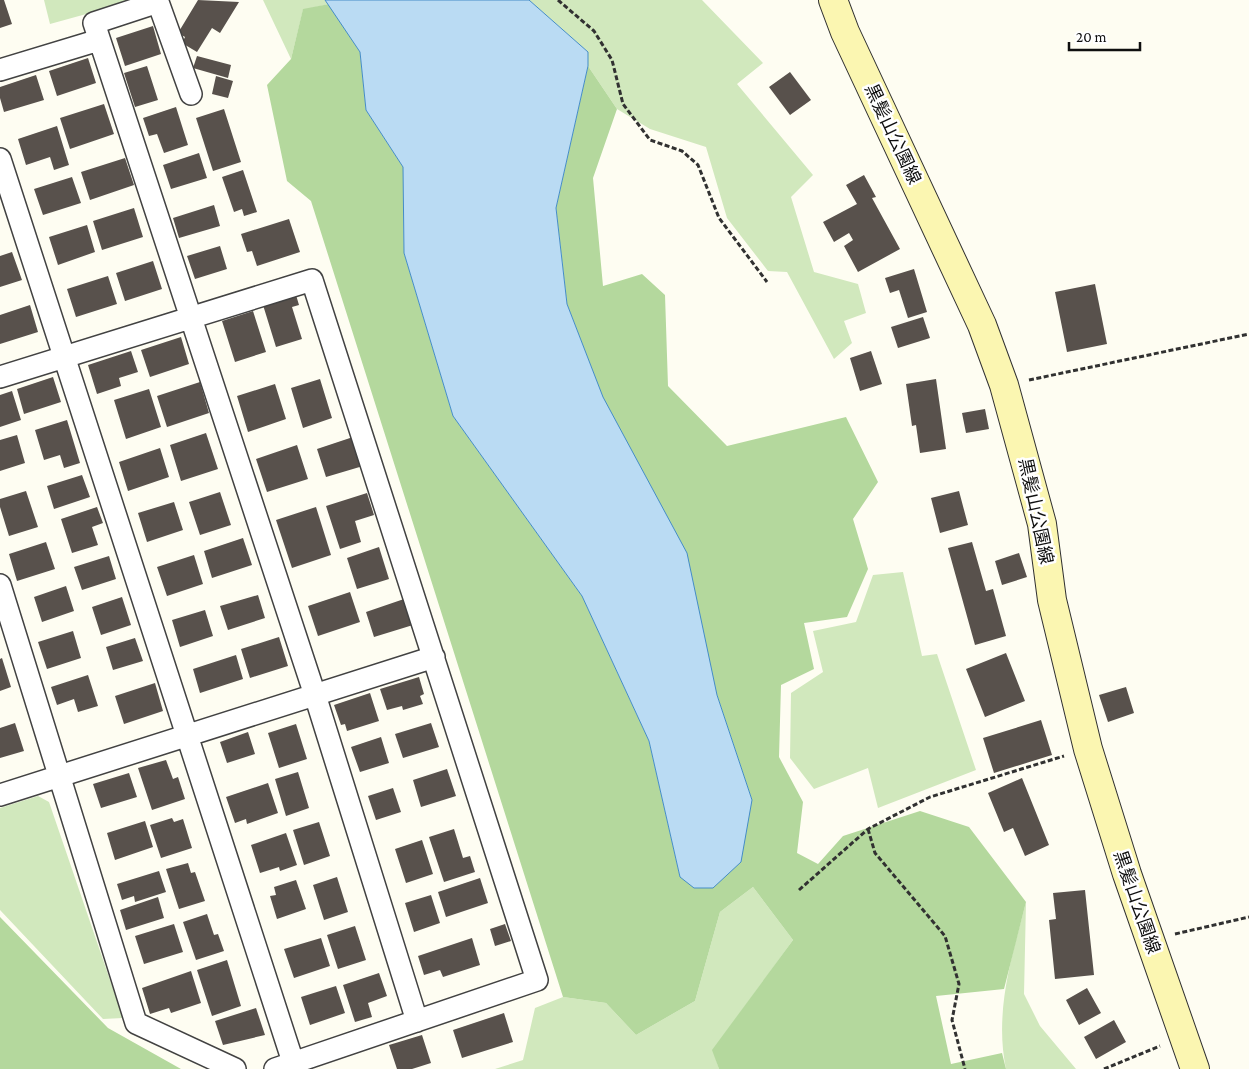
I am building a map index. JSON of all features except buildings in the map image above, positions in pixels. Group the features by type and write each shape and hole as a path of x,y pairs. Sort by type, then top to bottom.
{"main road":[{"name":"黒髪山公園線","path":"833,0 845,32 982,325 1004,385 1042,524 1052,600 1088,749 1150,940 1195,1069"}],"street":[{"path":"191,94 158,2 94,22 315,695 417,1021"},
{"path":"0,70 99,40"},
{"path":"0,159 64,358 187,736 284,1066 537,980 312,280 190,317 64,358 0,377"},
{"path":"0,585 58,777 136,1023 234,1069"},
{"path":"0,796 434,657"}],"path":[{"path":"558,0 594,31 612,60 623,104 650,140 682,151 698,164 719,218 767,282"},
{"path":"1004,385 1249,334"},
{"path":"799,890 868,829 930,797 1088,749"},
{"path":"868,829 875,853 946,936 959,984 952,1020 965,1069"},
{"path":"1150,940 1249,917"},
{"path":"1104,1069 1184,1036"}],"green space":[{"path":"44,0 137,0 50,24"},
{"path":"263,0 325,0 329,4 303,10 291,59"},
{"path":"529,0 702,0 763,63 737,84 813,175 791,197 814,272 858,284 866,313 844,321 852,343 834,359 787,272 768,271 727,218 706,147 650,129 617,109 588,66 588,52"},
{"path":"329,4 360,52 366,110 403,167 404,253 453,416 582,596 649,741 680,877 752,800 717,695 567,304 556,208 588,66 617,109 593,178 603,286 642,274 665,295 668,386 727,446 846,417 878,482 853,519 868,569 847,617 804,623 814,669 781,685 779,757 803,802 797,853 818,864 843,836 920,811 969,827 1026,902 1004,989 936,996 951,1064 1002,1053 1006,1069 719,1069 712,1050 793,940 753,887 720,912 695,1001 636,1035 606,1003 563,997 311,201 287,181 267,85 291,59 303,9"},
{"path":"903,572 922,656 937,654 976,770 878,808 868,768 814,789 790,758 791,693 823,672 813,631 856,622 873,575"},
{"path":"38,796 49,802 123,1018 103,1019 0,910 0,808"},
{"path":"753,887 793,940 713,1050 719,1069 495,1069 523,1060 535,1008 563,997 606,1003 636,1035 695,1001 720,912"},
{"path":"1026,902 1024,994 1040,1026 1076,1069 1006,1069 1003,1048 1003,1005 1010,964"},
{"path":"0,917 108,1028 181,1069 0,1069"}],"water":[{"path":"325,0 529,0 588,52 588,66 556,208 567,304 603,397 687,553 717,695 752,800 741,862 713,888 694,888 680,877 649,741 582,596 453,416 404,253 403,167 366,110 360,52"}]}
